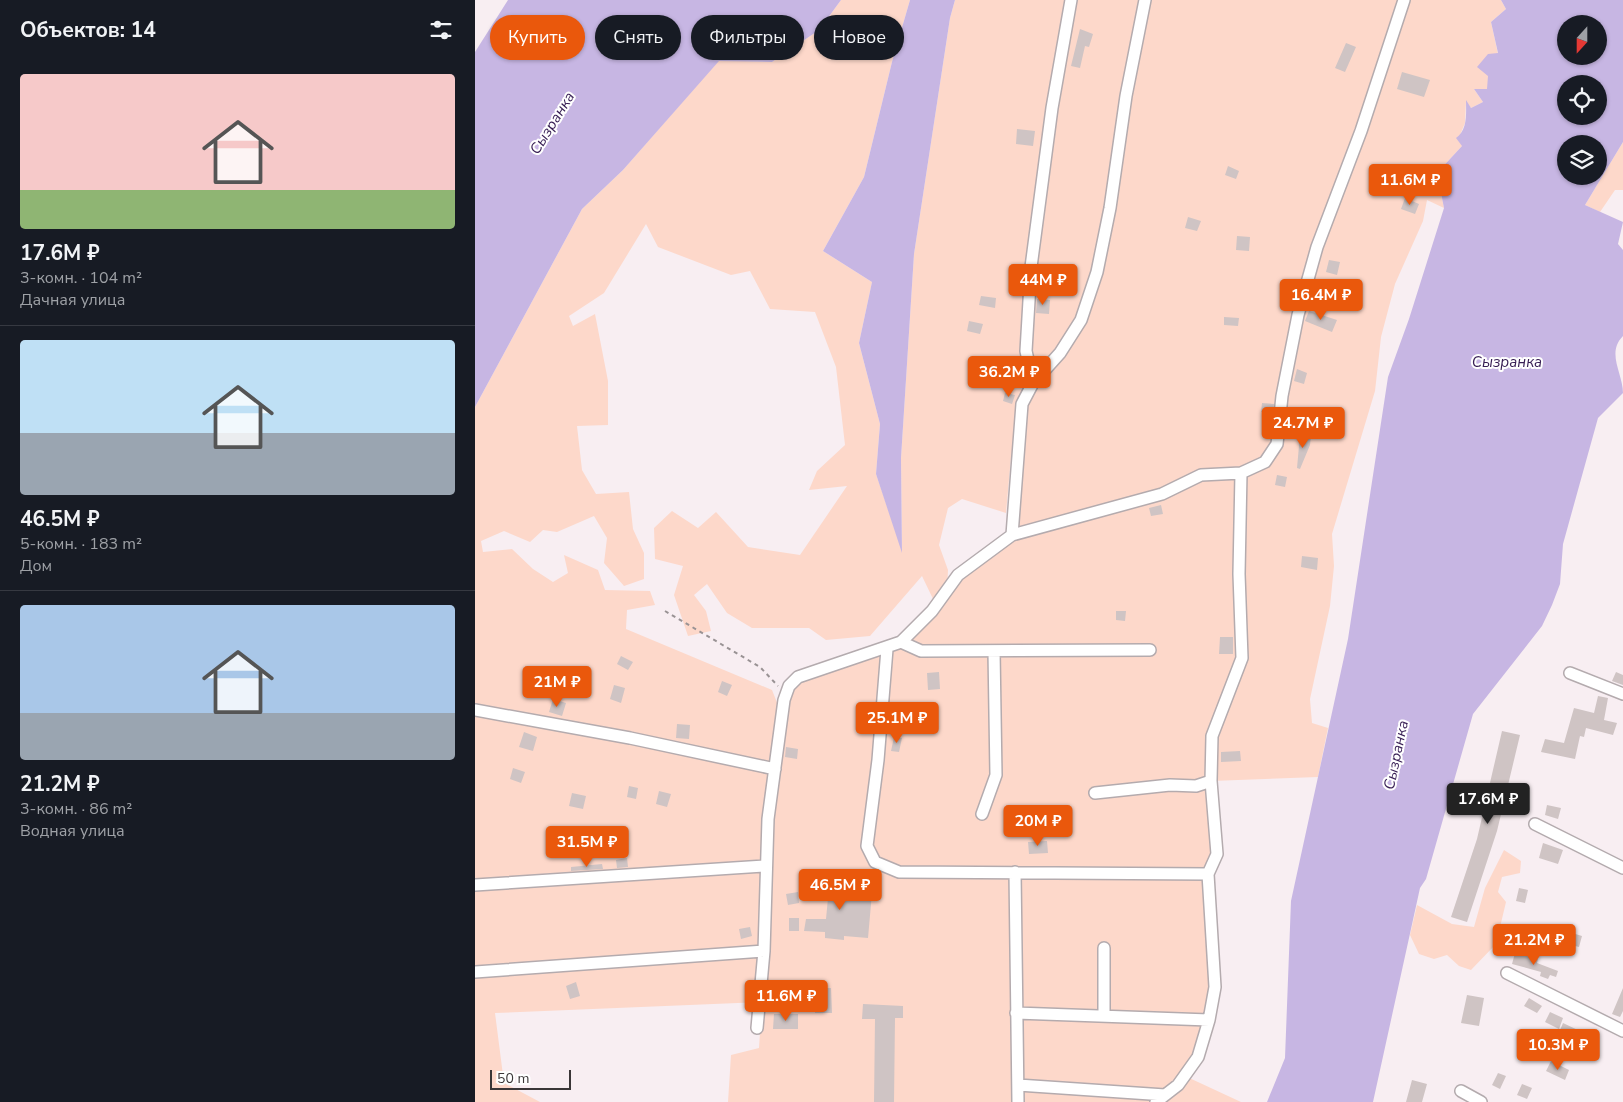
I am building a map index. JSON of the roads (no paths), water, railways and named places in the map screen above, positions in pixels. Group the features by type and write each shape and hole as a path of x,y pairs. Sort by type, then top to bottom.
{"street":[{"path":"1033,383 1026,351 1031,267 1052,108 1071,0"},
{"path":"1012,535 1022,404 1033,383 1060,353 1081,320 1097,272 1110,208 1127,96 1145,0"},
{"path":"757,1028 764,951 765,866 768,818 786,695 789,686 798,677 901,642 932,611 958,575 1012,535 1162,494 1201,475 1241,473 1265,462 1277,444 1287,369 1298,315 1317,247 1361,131 1404,0"},
{"path":"1017,1085 1160,1099 1178,1086 1198,1057 1209,1020 1215,987 1208,874 1217,854 1211,781 1212,736 1242,658 1239,574 1241,473"},
{"path":"901,642 921,651 1150,650"},
{"path":"887,648 878,760 867,846 875,862 899,872 1208,874"},
{"path":"982,814 996,775 994,651"},
{"path":"1570,674 1623,694"},
{"path":"475,710 630,738 775,769"},
{"path":"1095,792 1170,785 1196,786 1211,781"},
{"path":"1535,824 1623,868"},
{"path":"475,885 765,866"},
{"path":"1015,872 1018,1102"},
{"path":"1104,948 1104,1016"},
{"path":"475,972 764,951"},
{"path":"1507,972 1623,1030"},
{"path":"1016,1013 1209,1020"},
{"path":"1461,1091 1481,1102"}],"water":[{"name":"Сызранка","path":"508,0 841,0 830,15 814,15 814,33 804,40 804,15 691,15 691,60 775,60 772,62 719,61 623,170 582,209 475,407 475,52 490,28 490,60 585,60 585,15 498,15"},
{"path":"910,0 955,0 950,18 914,254 901,458 902,553 876,474 880,424 859,343 872,282 823,251 864,177 893,60 904,60 904,21"},
{"name":"Сызранка","path":"1501,0 1623,0 1623,142 1607,169 1607,135 1557,135 1557,185 1597,185 1585,205 1623,222 1618,244 1623,250 1623,336 1618,343 1616,356 1623,393 1598,418 1563,544 1560,584 1552,605 1542,626 1473,714 1426,879 1420,888 1373,1102 1267,1102 1285,1058 1291,901 1348,639 1388,377 1409,319 1444,208 1437,173 1462,146 1456,138 1463,131 1466,116 1466,100 1471,108 1483,102 1474,89 1487,89 1488,76 1477,67 1488,54 1498,53 1491,22 1506,9"}]}
